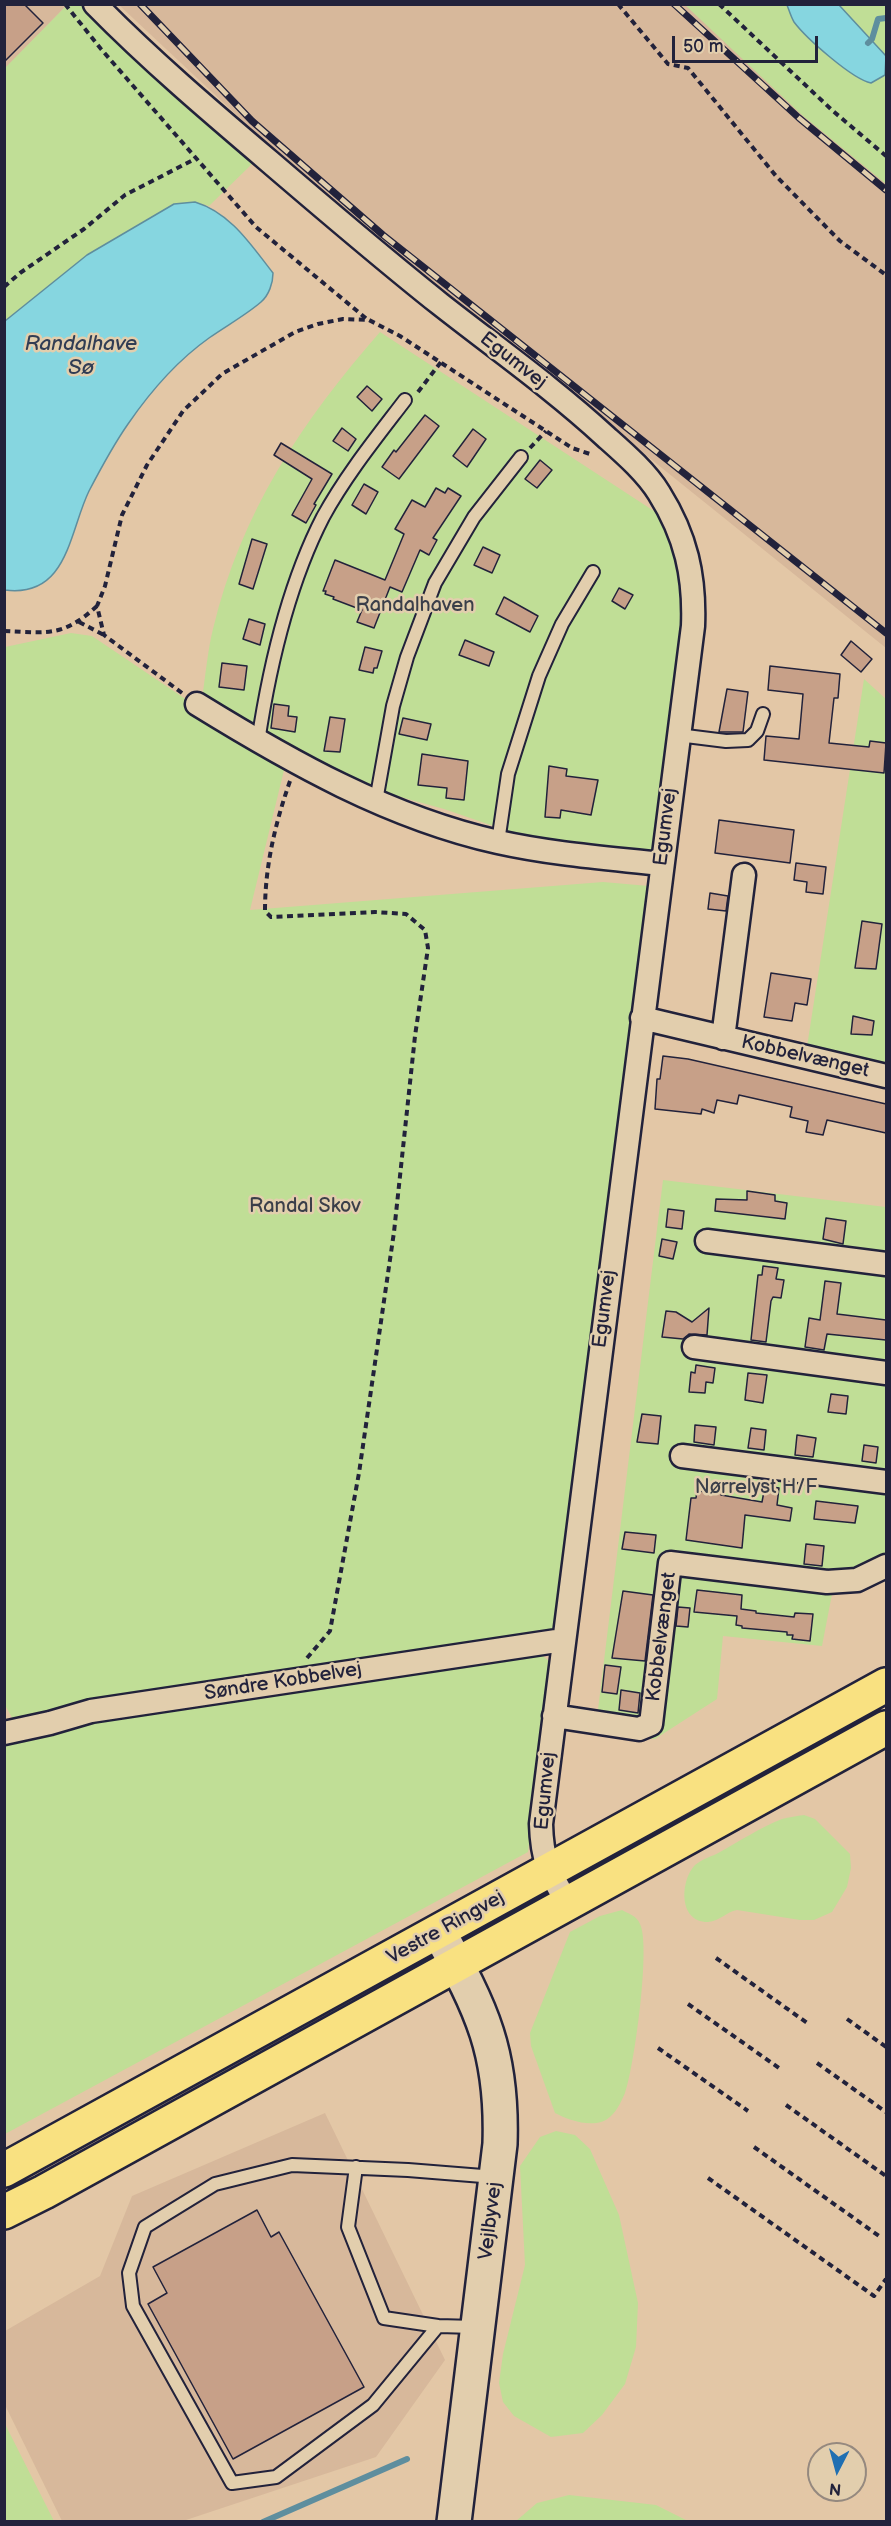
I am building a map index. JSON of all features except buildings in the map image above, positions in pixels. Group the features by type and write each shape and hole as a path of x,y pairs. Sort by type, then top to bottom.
{"main road":[{"name":"Vestre Ringvej","path":"4,2170 550,1872 886,1684"},
{"name":"Vestre Ringvej","path":"4,2212 886,1728"}],"street":[{"name":"Egumvej","path":"95,4 221,120 290,179 424,291 575,409 623,453 658,491 677,527 690,562 694,599 693,626 541,1824 542,1848 550,1872 567,1902"},
{"path":"197,704 296,763 376,801 435,825 498,842 564,854 661,864"},
{"name":"Kobbelvænget","path":"723,1038 744,875"},
{"name":"Kobbelvænget","path":"642,1018 886,1076"},
{"path":"707,1241 886,1264"},
{"path":"694,1347 886,1373"},
{"path":"682,1456 886,1482"},
{"name":"Kobbelvænget","path":"554,1716 639,1730 651,1724 670,1563 827,1582 857,1580 886,1566"},
{"name":"Søndre Kobbelvej","path":"4,1733 91,1711 563,1640"},
{"name":"Vejlbyvej","path":"439,1932 480,2011 491,2043 498,2076 501,2110 496,2177 454,2522"}],"lane":[{"path":"258,742 268,678 302,568 323,518 357,463 405,400"},
{"path":"376,801 393,706 407,657 435,583 474,517 521,457"},
{"path":"498,842 508,774 531,698 562,624 593,572"},
{"path":"678,735 726,741 748,740 757,731 763,714"},
{"path":"438,2326 373,2405 276,2477 232,2482 134,2306 129,2273 145,2227 215,2184 292,2165 496,2177"},
{"path":"356,2168 348,2227 384,2318 438,2326 478,2327"}],"path":[{"path":"65,4 195,159 256,227 369,320 400,336 572,448 594,455 623,453"},
{"path":"618,4 668,64 688,68 776,176 825,226 840,241 886,275"},
{"path":"719,4 886,156"},
{"path":"4,287 20,273 84,229 125,195 195,159"},
{"path":"4,631 53,633 80,622 97,606 105,586 122,515 147,465 183,411 222,374 296,332 318,324 343,319 369,320"},
{"path":"405,400 415,395 441,362"},
{"path":"521,457 546,431"},
{"path":"97,606 104,635"},
{"path":"80,622 104,635 197,704"},
{"path":"296,763 270,851 265,883 265,911 271,917 375,912 406,914 424,930 428,948 415,1036 394,1232 357,1484 330,1631 303,1662"},
{"path":"716,1958 810,2025"},
{"path":"688,2004 779,2068"},
{"path":"847,2019 886,2047"},
{"path":"658,2048 748,2111"},
{"path":"817,2063 886,2112"},
{"path":"786,2105 886,2176"},
{"path":"754,2147 879,2236"},
{"path":"708,2178 874,2296 886,2279"}],"shaded area":[{"path":"5,5 67,5 5,69"},
{"path":"119,5 702,5 886,171 886,648 322,195"},
{"path":"325,2113 445,2360 376,2457 183,2521 62,2521 5,2405 5,2331 100,2276 132,2196"}],"green space":[{"path":"67,5 83,5 253,163 209,206 195,202 87,255 5,321 4,69"},
{"path":"685,5 886,5 886,184 802,115"},
{"name":"Randalhaven","path":"380,332 660,515 670,540 681,581 681,633 654,854 557,848 444,809 386,793 320,766 263,735 203,692 211,637 225,586 258,507 300,434"},
{"name":"Randal Skov","path":"71,633 92,636 285,766 250,910 603,882 649,886 554,1632 16,1725 5,1705 5,647"},
{"path":"864,679 886,699 886,1087 804,1066"},
{"name":"Nørrelyst H/F","path":"663,1180 886,1207 886,1572 870,1584 832,1594 822,1646 723,1636 717,1699 655,1739 595,1734"},
{"path":"538,1652 550,1662 528,1852 5,2134 5,1737"},
{"path":"804,1815 815,1819 850,1854 851,1868 847,1887 832,1912 814,1920 800,1920 737,1910 708,1922 698,1920 691,1915 687,1908 685,1889 690,1871 695,1865 774,1822"},
{"path":"622,1910 637,1919 643,1936 644,1956 640,2007 633,2059 625,2093 615,2111 598,2123 583,2123 555,2113 531,2046 530,2033 570,1932 600,1916"},
{"path":"556,2131 575,2135 590,2149 619,2215 638,2303 636,2347 625,2384 602,2415 583,2433 551,2437 514,2416 503,2402 499,2383 503,2354 525,2265 520,2166 540,2137"},
{"path":"5,2424 54,2521 5,2521"},
{"path":"569,2495 656,2505 688,2521 516,2521 537,2503"}],"water":[{"path":"787,5 839,5 886,56 885,75 871,83 841,66 800,29 793,20"},
{"name":"Randalhave Sø","path":"195,202 208,207 230,222 248,241 273,273 268,292 255,307 186,356 146,400 128,424 89,491 63,559 54,573 42,584 26,590 5,590 5,321 87,255 174,204"}],"waterway":[{"path":"868,43 872,39 878,19 886,18"},
{"path":"263,2522 407,2459"}],"railway":[{"path":"140,4 252,121 383,235 886,633"},
{"path":"674,4 799,118 886,190"}]}
